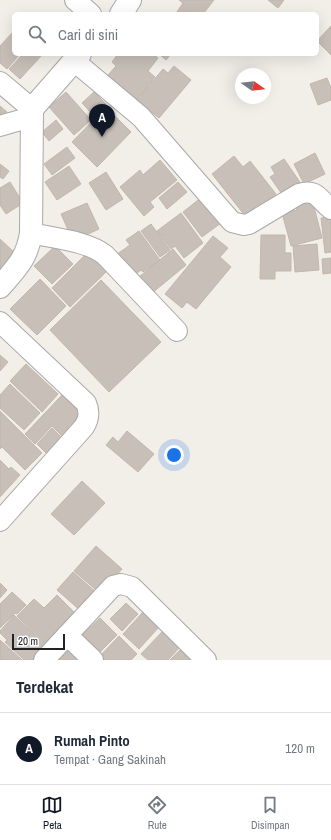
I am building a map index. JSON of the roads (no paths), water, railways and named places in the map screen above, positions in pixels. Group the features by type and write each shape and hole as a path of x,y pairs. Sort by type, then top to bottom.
{"street":[{"path":"75,0 89,12"},
{"path":"122,12 130,0"},
{"path":"0,126 31,113 76,57 141,117 232,222 244,225 249,224 299,194 306,192 311,192 317,195 331,209"},
{"path":"0,82 31,113 31,233 27,252 22,261 0,287"},
{"path":"31,233 85,245 99,250 177,331"},
{"path":"0,322 86,403 89,409 87,422 84,427 0,521"},
{"path":"44,660 113,586 121,584 132,587 206,660"},
{"path":"67,636 93,660"}],"place":[{"name":"Rumah Pinto","path":"102,137"}]}
